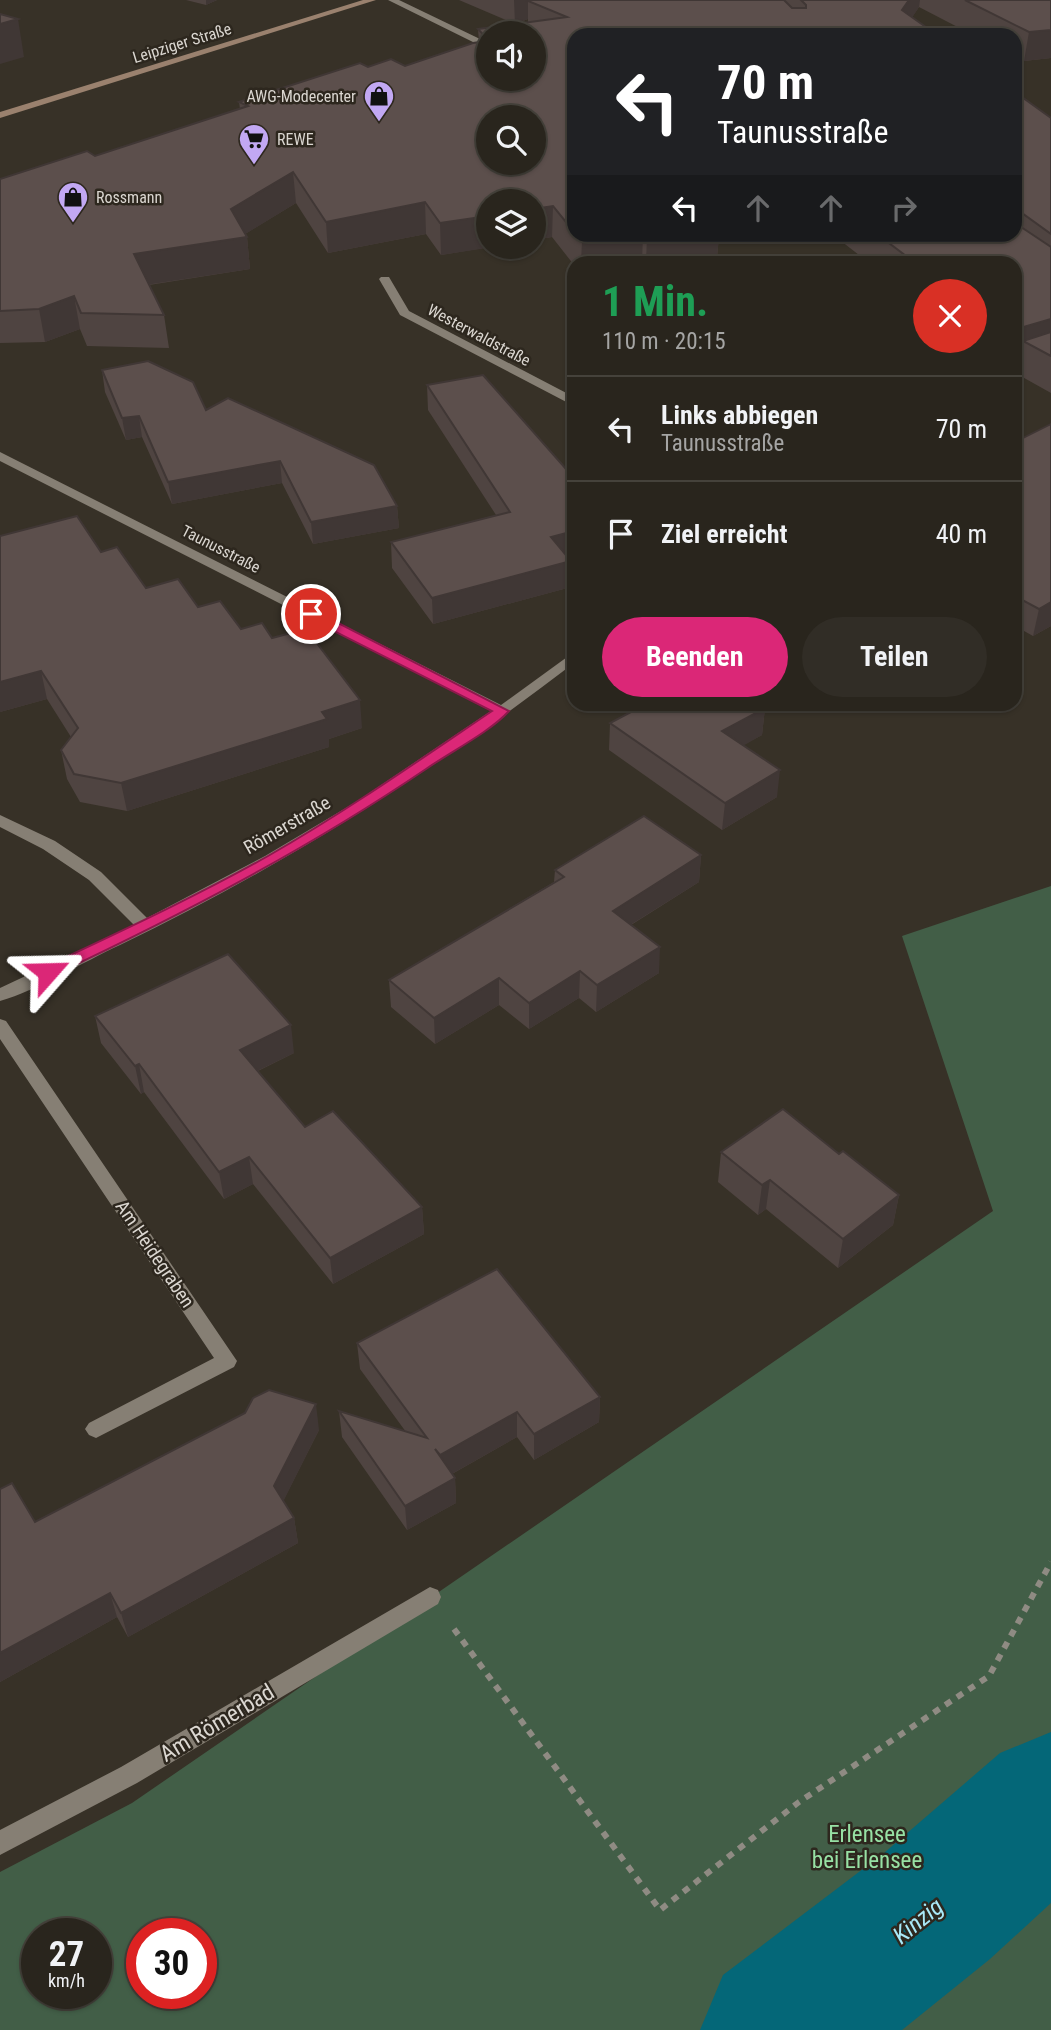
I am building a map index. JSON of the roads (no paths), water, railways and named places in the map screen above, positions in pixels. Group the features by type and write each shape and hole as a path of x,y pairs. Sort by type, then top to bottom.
{"main road":[{"name":"Leipziger Straße","path":"0,115 372,0"}],"street":[{"path":"392,0 476,40"},
{"name":"Westerwaldstraße","path":"385,279 404,313 567,398"},
{"path":"1022,366 1051,356"},
{"name":"Taunusstraße","path":"0,456 502,711"},
{"name":"Römerstraße","path":"0,995 145,926 271,860 362,806 502,711 567,661"},
{"path":"0,820 49,845 95,876 145,926"},
{"name":"Am Heidegraben","path":"0,1025 227,1361 96,1429"},
{"name":"Am Römerbad","path":"0,1843 129,1774 430,1597"}],"waterway":[{"name":"Kinzig","path":"778,2030 937,1906 1051,1804"}],"place":[{"name":"AWG-Modecenter","path":"379,123"},
{"name":"REWE","path":"254,166"},
{"name":"Rossmann","path":"73,224"}],"park label":[{"name":"Erlensee bei Erlensee","path":"867,1847"}]}
